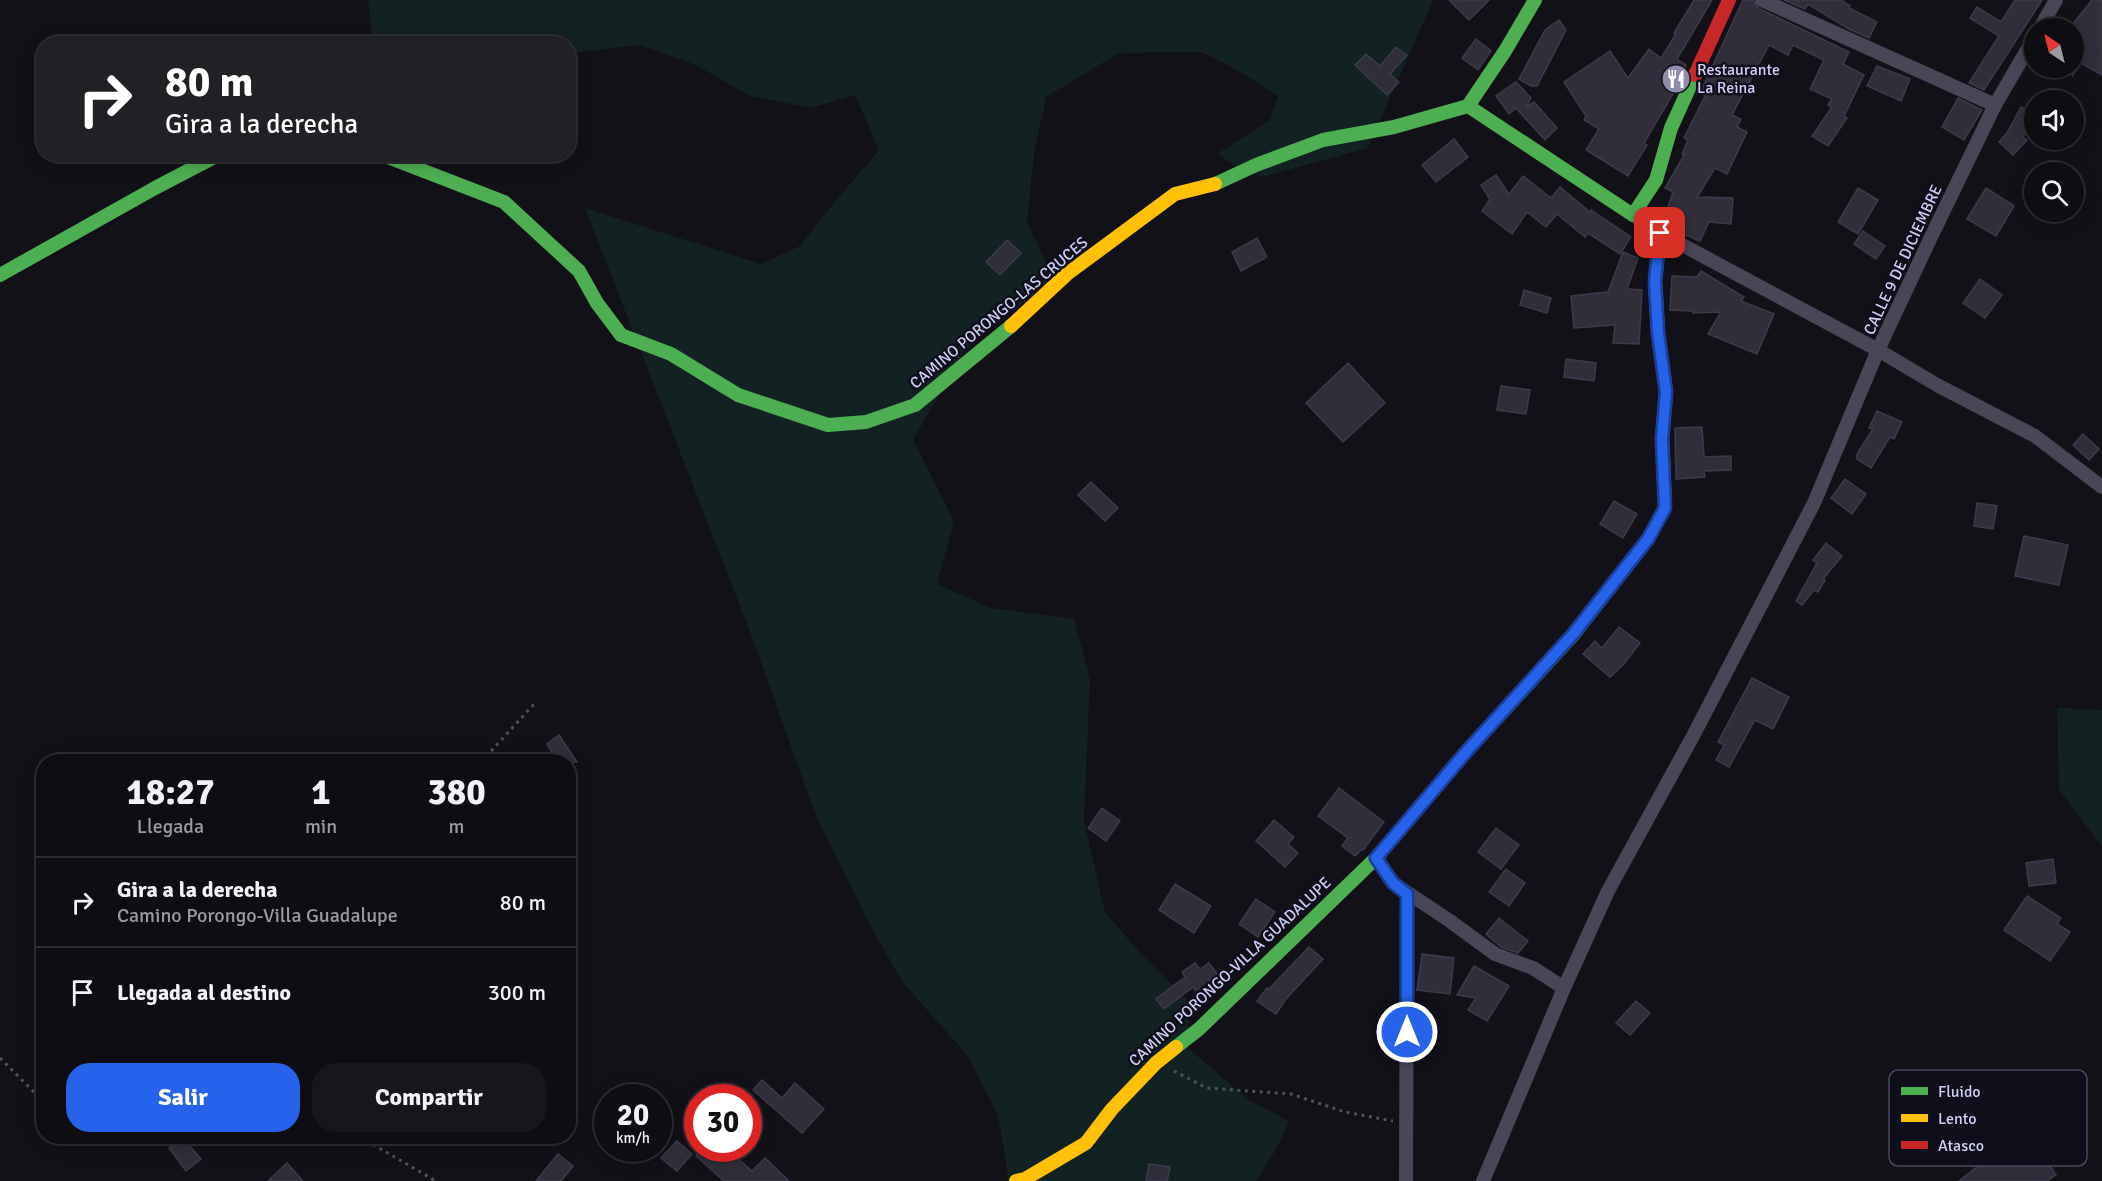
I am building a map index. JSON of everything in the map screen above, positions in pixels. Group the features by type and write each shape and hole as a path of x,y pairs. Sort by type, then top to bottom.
{"main road":[{"path":"1535,0 1505,51 1468,106 1633,215 1656,180 1671,128 1730,0"},
{"name":"CAMINO PORONGO-LAS CRUCES","path":"401,162 504,202 579,271 597,303 621,335 671,354 738,396 828,425 866,422 915,405 1018,320 1067,274 1175,194 1218,183 1256,165 1323,140 1394,127 1468,106"},
{"path":"0,275 205,162"},
{"name":"CAMINO PORONGO-VILLA GUADALUPE","path":"1016,1181 1025,1179 1086,1143 1112,1108 1156,1063 1199,1029 1376,858 1466,752 1574,633 1648,539 1665,508 1662,439 1666,392 1658,333 1655,281 1660,233"}],"street":[{"path":"1762,0 1995,105"},
{"path":"2046,18 2056,0"},
{"name":"CALLE 9 DE DICIEMBRE","path":"1483,1181 1564,988 1608,891 1693,736 1814,503 1878,350 1995,105 2024,56"},
{"path":"1633,215 1660,233 1878,350 1937,385 2035,436 2102,487"},
{"path":"1376,858 1393,883 1407,894 1450,921 1495,954 1533,968 1564,988"},
{"path":"1406,1181 1407,894"}],"path":[{"path":"488,754 536,702"},
{"path":"0,1058 36,1094"},
{"path":"1156,1063 1207,1088 1291,1094 1345,1112 1407,1124"},
{"path":"372,1144 436,1181"}],"shaded area":[{"path":"368,0 1433,0 1368,148 1262,177 1233,165 1217,154 1270,120 1278,96 1237,70 1202,52 1119,53 1046,97 1034,154 1027,223 1054,278 964,351 913,440 954,521 937,584 991,608 1074,619 1090,679 1084,821 1105,912 1142,955 1189,1002 1188,1048 1249,1100 1289,1121 1278,1146 1256,1181 1009,1181 998,1115 968,1056 904,984 870,926 814,811 752,637 585,208 761,264 800,246 879,150 855,95 811,108 750,96 696,65 639,45 576,54 576,36 372,36"},
{"path":"2057,708 2102,710 2102,846 2059,790"}],"building":[{"path":"1449,0 1489,0 1469,20"},
{"path":"1694,0 1712,0 1677,59 1686,65 1674,92 1644,143 1647,145 1628,176 1586,150 1599,129 1584,120 1586,116 1564,82 1610,51 1628,78 1649,49 1661,58"},
{"path":"1743,0 1753,0 1758,8 1849,52 1843,64 1864,75 1844,116 1847,118 1828,146 1812,136 1832,107 1828,105 1832,99 1810,89 1824,60 1793,45 1788,55 1769,45 1732,115 1741,119 1737,127 1747,132 1727,174 1715,168 1697,197 1733,198 1731,224 1709,222 1700,241 1671,229 1663,222 1673,192 1665,188 1684,155 1682,154 1688,140 1684,138 1705,96 1700,93"},
{"path":"1784,0 1841,0 1850,6 1849,8 1877,22 1869,38 1849,29 1808,4 1805,9"},
{"path":"2015,0 2042,0 2030,18 2024,18 2024,28 1984,90 1969,83 1999,36 1970,18 1977,7 2001,22"},
{"path":"2092,0 2102,0 2102,75 2084,65 2084,18 2078,18"},
{"path":"1559,20 1566,30 1537,86 1531,86 1519,79 1545,30"},
{"path":"1476,39 1491,51 1478,70 1462,58"},
{"path":"1396,47 1407,55 1390,74 1399,82 1387,95 1355,65 1366,54 1380,66"},
{"path":"1877,66 1910,79 1901,101 1867,86"},
{"path":"1516,82 1531,98 1526,107 1534,102 1557,128 1545,140 1516,108 1509,114 1496,96"},
{"path":"1958,98 1982,110 1964,140 1942,127"},
{"path":"2021,107 2024,109 2024,143 2013,155 1999,142 2007,133"},
{"path":"1454,139 1468,157 1436,182 1422,165"},
{"path":"1496,175 1509,194 1523,176 1551,198 1560,187 1590,212 1591,210 1631,237 1620,254 1588,233 1585,237 1557,214 1546,227 1527,212 1512,234 1482,211 1490,199 1481,185"},
{"path":"1858,188 1878,200 1858,234 1838,222"},
{"path":"1986,188 2014,206 1996,236 1967,219"},
{"path":"1863,231 1885,246 1876,259 1854,244"},
{"path":"1257,238 1267,257 1241,271 1232,252"},
{"path":"1007,240 1021,253 1000,275 986,262"},
{"path":"1623,252 1638,258 1627,289 1642,290 1639,344 1613,343 1615,325 1574,328 1571,296 1608,292"},
{"path":"1701,271 1744,297 1741,301 1774,314 1757,354 1708,334 1721,312 1693,313 1693,311 1670,310 1672,276 1697,277"},
{"path":"1980,279 2002,295 1985,318 1963,303"},
{"path":"1524,290 1551,298 1547,313 1520,305"},
{"path":"1566,359 1596,363 1594,381 1564,377"},
{"path":"1348,363 1385,403 1343,442 1306,403"},
{"path":"1501,386 1530,390 1526,414 1497,410"},
{"path":"1877,411 1902,422 1894,439 1890,437 1871,468 1857,459 1857,454 1873,429 1869,428"},
{"path":"1702,427 1704,457 1731,456 1731,470 1704,471 1705,477 1676,479 1675,428"},
{"path":"2083,434 2099,449 2089,460 2073,445"},
{"path":"1845,479 1866,494 1852,514 1831,498"},
{"path":"1091,482 1118,508 1105,521 1078,495"},
{"path":"1614,501 1637,514 1623,538 1600,524"},
{"path":"1977,503 1997,506 1993,529 1974,526"},
{"path":"2024,536 2068,545 2059,585 2015,576"},
{"path":"1826,543 1842,556 1823,579 1825,580 1818,592 1814,590 1802,605 1796,601 1817,563 1813,560"},
{"path":"1619,627 1640,643 1623,665 1610,677 1583,654 1595,641 1602,648"},
{"path":"1752,678 1789,697 1773,729 1755,720 1729,767 1716,760 1724,745 1718,742"},
{"path":"559,735 572,754 553,754 547,744"},
{"path":"1339,788 1384,822 1363,850 1355,856 1342,846 1348,838 1318,816"},
{"path":"1102,808 1120,821 1106,841 1088,828"},
{"path":"1274,820 1294,837 1288,844 1298,853 1285,867 1256,841"},
{"path":"1496,828 1519,845 1501,869 1478,852"},
{"path":"2053,859 2056,883 2029,886 2026,863"},
{"path":"1506,869 1525,883 1509,906 1489,892"},
{"path":"1175,884 1211,906 1194,933 1159,910"},
{"path":"2027,896 2061,918 2057,924 2070,932 2050,961 2004,930"},
{"path":"1256,899 1275,912 1258,937 1239,924"},
{"path":"1499,918 1528,941 1518,953 1501,947 1486,934"},
{"path":"1309,947 1323,959 1286,999 1276,1014 1257,1001 1267,988 1269,989"},
{"path":"1422,954 1454,958 1450,994 1417,990"},
{"path":"1195,963 1200,969 1209,963 1222,980 1200,996 1193,987 1164,1009 1156,999 1185,977 1182,972"},
{"path":"1474,966 1509,986 1487,1021 1468,1010 1476,998 1457,995"},
{"path":"1636,1001 1650,1013 1630,1035 1616,1023"},
{"path":"762,1080 782,1098 795,1083 824,1109 802,1133 762,1098 762,1084 758,1084"},
{"path":"677,1141 684,1147 685,1162 677,1171 666,1162 672,1162 672,1146"},
{"path":"174,1144 188,1144 201,1159 186,1171 169,1148"},
{"path":"558,1154 573,1166 561,1181 536,1181"},
{"path":"765,1158 789,1181 724,1181 703,1162 742,1162 752,1171"},
{"path":"287,1163 303,1181 268,1181"},
{"path":"1149,1164 1170,1167 1167,1181 1146,1181"},
{"path":"1978,1166 2050,1166 2056,1175 2047,1181 1959,1181"}],"traffic: fast":[{"path":"1468,106 1505,51 1535,0"},
{"path":"1215,184 1256,165 1323,140 1394,127 1468,106 1633,215 1656,180 1671,128 1695,75"},
{"path":"0,275 205,162"},
{"path":"401,162 504,202 579,271 597,303 621,335 671,354 738,395 828,425 866,422 915,405 1011,326"},
{"path":"1176,1047 1199,1029 1376,858 1466,752 1574,634 1648,539 1665,508 1663,455"}],"traffic: slow":[{"path":"1011,326 1067,274 1175,194 1215,184"},
{"path":"1660,233 1655,281 1658,333 1666,392 1663,455"},
{"path":"1016,1181 1025,1179 1086,1143 1112,1109 1156,1063 1176,1047"}],"traffic: jam":[{"path":"1695,75 1729,0"}],"place":[{"name":"Restaurante La Reina","path":"1676,79"}],"route":[{"path":"1407,1032 1407,894 1393,883 1376,858 1466,752 1574,633 1648,539 1665,508 1662,439 1666,392 1658,333 1655,281 1660,233"}]}
